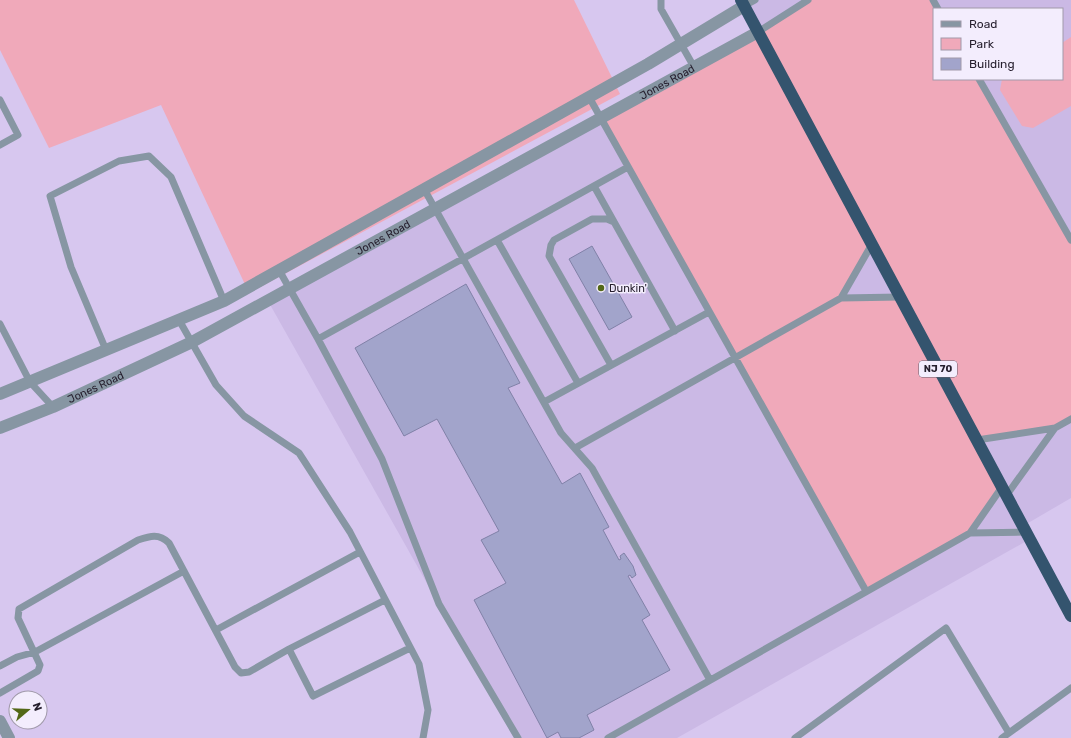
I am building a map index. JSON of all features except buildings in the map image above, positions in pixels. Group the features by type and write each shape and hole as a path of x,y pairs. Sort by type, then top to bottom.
{"highway":[{"name":"NJ 70","path":"742,3 1071,616"}],"street":[{"name":"Jones Road","path":"0,394 224,301 589,97 681,44 742,3"},
{"name":"Jones Road","path":"0,428 53,407 192,342 758,32"},
{"path":"0,721 9,738"}],"lane":[{"path":"661,0 661,9 694,67"},
{"path":"742,3 755,0"},
{"path":"758,32 808,0"},
{"path":"979,80 1071,240"},
{"path":"589,97 866,591"},
{"path":"0,100 18,135 0,146"},
{"path":"106,350 71,267 50,196 119,161 149,156 171,177 224,301"},
{"path":"318,339 628,167"},
{"path":"594,186 675,331"},
{"path":"424,189 561,432 592,468 710,680"},
{"path":"611,365 549,256 549,250 554,240 592,219 607,219 614,222"},
{"path":"497,240 578,383"},
{"path":"841,298 872,244"},
{"path":"279,270 318,339 382,459 439,604 518,738"},
{"path":"575,448 841,298 900,297"},
{"path":"544,402 710,312"},
{"path":"179,320 216,385 244,416 299,454 350,532 419,664 428,710 423,738"},
{"path":"0,324 30,382 53,407"},
{"path":"977,440 1055,428 1071,419"},
{"path":"608,738 970,532 1055,428"},
{"path":"970,532 1026,532"},
{"path":"0,693 38,671 40,665 18,618 19,609 138,540 153,536 162,536 169,543 235,667 241,673 249,672 385,600"},
{"path":"216,630 360,552"},
{"path":"0,666 17,657 35,652 184,571"},
{"path":"795,738 946,628 1009,733"},
{"path":"289,650 313,696 410,648"},
{"path":"1002,738 1071,688"}],"shaded area":[{"path":"741,0 1071,0 1071,498 1023,526 1030,539 677,738 514,738 268,301 758,32"}],"green space":[{"path":"0,0 574,0 620,94 249,293 161,105 49,148 0,50"},
{"path":"808,0 933,0 933,80 980,80 1071,240 1071,419 1055,428 977,440 1002,487 970,533 866,591 601,118","holes":["872,245 899,297 841,297"]},
{"path":"1071,37 1071,106 1033,128 1022,126 1000,90 1002,80 1063,80 1063,42"}],"place":[{"name":"Dunkin'","path":"601,288"}]}
